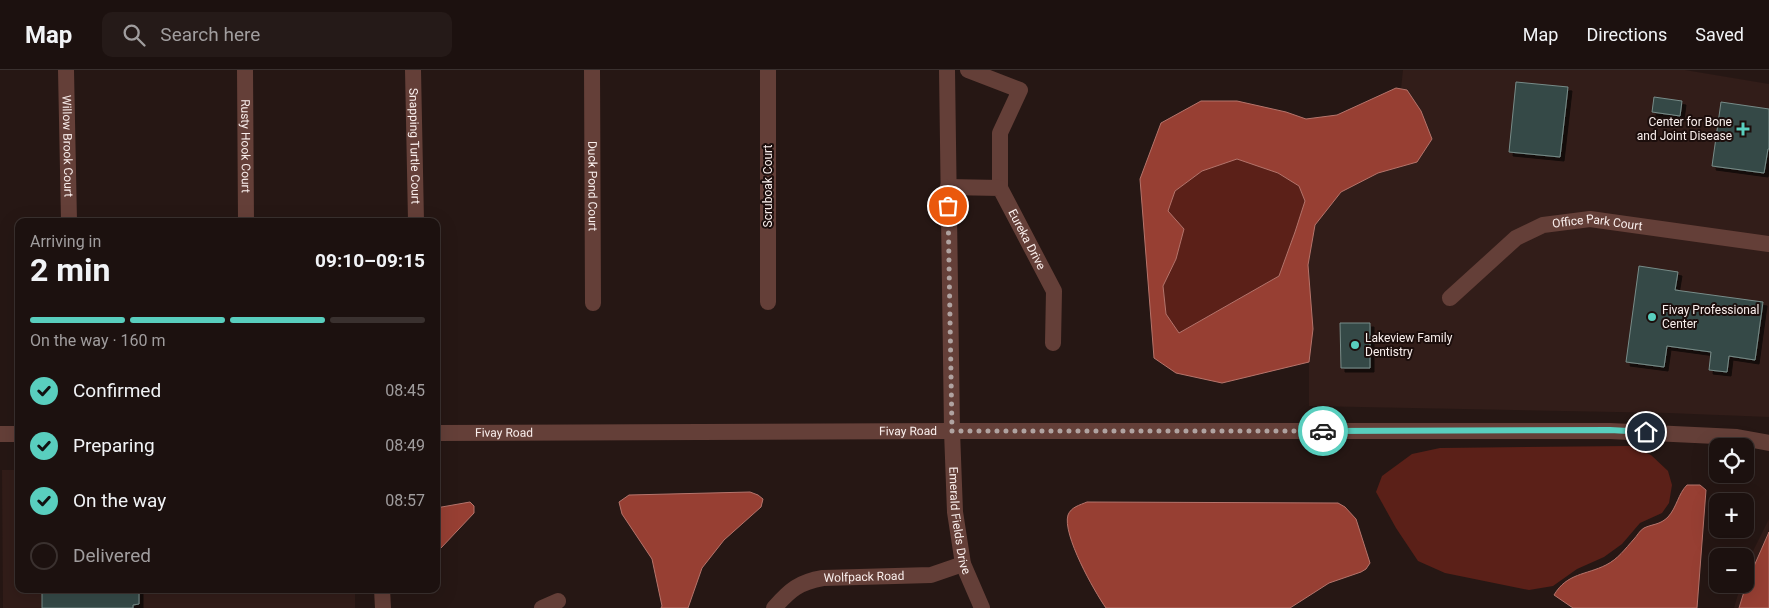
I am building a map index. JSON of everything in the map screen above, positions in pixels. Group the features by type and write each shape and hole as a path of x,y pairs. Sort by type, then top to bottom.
{"street":[{"name":"Willow Brook Court","path":"66,70 69,218"},
{"name":"Rusty Hook Court","path":"245,70 246,218"},
{"name":"Snapping Turtle Court","path":"413,70 416,218"},
{"name":"Duck Pond Court","path":"592,70 593,303"},
{"name":"Scruboak Court","path":"768,70 768,302"},
{"name":"Emerald Fields Drive","path":"947,70 952,431 955,512 963,564 982,608"},
{"path":"948,187 1000,188 1000,133 1020,90 968,70"},
{"name":"Eureka Drive","path":"1000,188 1054,291 1053,343"},
{"name":"Office Park Court","path":"1450,298 1516,238 1543,225 1590,220 1769,244"},
{"name":"Fivay Road","path":"440,433 1610,430 1737,437 1769,444"},
{"path":"0,434 15,434"},
{"name":"Wolfpack Road","path":"774,608 785,595 806,581 822,578 931,575 963,564"},
{"path":"382,593 383,608"},
{"path":"542,608 558,601"}],"shaded area":[{"path":"1403,70 1685,70 1769,84 1769,417 1668,413 1309,406 1309,362 1313,329 1308,265 1315,225 1341,192 1378,173 1417,162 1407,90 1401,89"},
{"path":"1396,88 1407,90 1421,111 1432,139 1417,162 1378,173 1341,192 1315,225 1308,265 1313,329 1309,362 1222,383 1176,373 1154,358 1140,179 1161,123 1201,101 1237,101 1286,112 1306,119 1337,115","holes":["1237,159 1278,173 1299,186 1305,201 1279,276 1179,333 1166,314 1163,286 1176,259 1184,229 1168,211 1175,191 1202,171"]},
{"path":"1237,159 1278,173 1299,186 1305,201 1295,232 1279,276 1179,333 1166,314 1163,286 1176,259 1184,229 1167,211 1175,191 1202,171"},
{"path":"1630,446 1651,455 1668,471 1672,485 1669,503 1662,513 1640,523 1622,544 1604,557 1577,569 1553,586 1529,590 1445,573 1418,561 1396,528 1376,492 1382,476 1412,454 1440,448"},
{"path":"2,470 15,470 15,593 355,593 355,608 3,608"},
{"path":"1687,485 1700,485 1706,490 1697,608 1573,608 1554,595 1571,578 1599,568 1614,560 1643,529 1665,520"},
{"path":"750,492 763,499 761,507 724,540 702,568 688,608 661,608 652,559 622,514 619,502 629,495"},
{"path":"470,502 474,506 474,513 440,548 440,507"},
{"path":"1087,502 1338,503 1345,507 1356,519 1370,563 1361,572 1329,583 1290,608 1106,608 1080,562 1067,524 1068,515 1071,510"},
{"path":"1769,519 1769,608 1734,608 1738,593 1754,593 1754,549"},
{"path":"1769,532 1769,608 1739,608 1744,593 1754,593 1754,566"}],"building":[{"path":"1516,82 1568,87 1560,157 1509,152"},
{"path":"1654,97 1682,101 1680,116 1652,112"},
{"name":"Center for Bone and Joint Disease","path":"1721,102 1769,109 1769,149 1764,173 1712,166"},
{"path":"1639,266 1678,272 1675,290 1763,302 1755,360 1729,356 1727,372 1709,370 1711,352 1667,346 1664,367 1626,362"},
{"name":"Lakeview Family Dentistry","path":"1340,323 1370,323 1370,368 1341,368"},
{"path":"42,593 139,593 139,604 133,605 133,608 42,608"}],"way so far":[{"path":"948,206 952,431 1323,431"}],"place":[{"name":"Center for Bone and Joint Disease","path":"1743,129"},
{"name":"Fivay Professional Center","path":"1652,317"},
{"name":"Lakeview Family Dentistry","path":"1355,345"}],"route":[{"path":"1323,431 1610,430 1646,432"}]}
